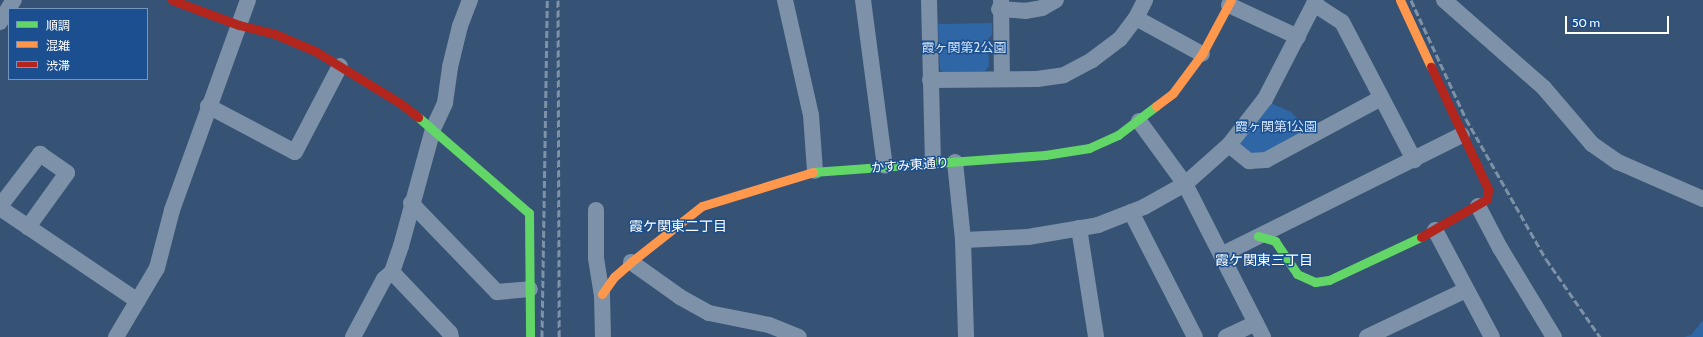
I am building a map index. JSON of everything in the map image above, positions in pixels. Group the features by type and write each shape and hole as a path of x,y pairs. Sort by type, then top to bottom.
{"street":[{"path":"172,0 240,25 275,34 315,51 400,103 433,129 529,213 530,337"},
{"path":"122,335 138,301 157,268 172,210 208,106 240,25 248,0"},
{"path":"353,337 384,279 392,272 402,246 411,203 433,129 445,103 450,67 460,26 470,0"},
{"path":"785,0 811,115 815,171"},
{"path":"863,0 885,166"},
{"path":"929,0 933,162"},
{"path":"1002,78 1000,5 1025,11 1042,8 1056,0"},
{"path":"930,80 1002,78 1037,79 1064,74 1092,60 1120,39 1136,18 1145,0"},
{"path":"1258,236 1275,241 1297,274 1315,282 1329,280 1435,230 1478,206 1487,199 1488,189 1400,0"},
{"path":"1444,0 1544,88 1592,144 1618,162 1703,199"},
{"path":"1230,2 1298,37"},
{"name":"かすみ東通り","path":"602,294 614,277 631,262 702,206 815,171 1045,155 1089,148 1118,135 1139,121 1173,92 1202,54 1230,2"},
{"path":"963,240 1028,237 1098,225 1132,212 1185,184 1229,145 1265,100 1315,2 1342,22 1414,160"},
{"path":"0,22 8,9"},
{"path":"1136,18 1202,54"},
{"path":"208,106 295,152 340,66"},
{"path":"1229,145 1249,161 1266,160 1381,98"},
{"path":"1139,121 1185,184 1263,337"},
{"path":"1221,255 1462,135"},
{"path":"28,227 67,173 40,154 0,207 28,227 138,301"},
{"path":"955,162 963,240 966,337"},
{"path":"411,203 497,292 530,290"},
{"path":"1478,206 1500,248 1554,337"},
{"path":"596,210 596,258 602,294 603,337"},
{"path":"1132,212 1195,337"},
{"path":"1079,228 1096,337"},
{"path":"1435,230 1492,337"},
{"path":"631,262 680,297 709,312 748,323 769,325 799,337"},
{"path":"392,272 450,333 451,337"},
{"path":"1367,337 1466,290"},
{"path":"1226,337 1256,322"}],"green space":[{"name":"霞ヶ関第2公園","path":"992,23 992,35 988,39 989,66 985,71 943,72 940,69 938,24"},
{"name":"霞ヶ関第1公園","path":"1268,102 1291,112 1309,132 1264,154 1253,157 1241,147 1241,140"},
{"path":"1703,320 1703,337 1684,337 1691,335"}],"railway":[{"path":"542,337 547,0"},
{"path":"558,0 559,337"},
{"path":"1411,0 1466,119 1546,259 1600,337"}],"traffic: fast":[{"path":"813,172 1045,155 1089,148 1118,135 1156,106"},
{"path":"418,117 529,213 530,337"},
{"path":"1258,236 1275,241 1297,274 1315,282 1329,280 1421,237"}],"traffic: slow":[{"path":"1156,106 1173,93 1202,54 1231,0"},
{"path":"1400,0 1431,67"},
{"path":"602,294 614,277 631,262 702,206 813,172"}],"traffic: jam":[{"path":"172,0 239,25 275,34 315,51 400,103 418,117"},
{"path":"1421,237 1487,199 1488,189 1431,67"}],"district":[{"name":"霞ケ関東二丁目","path":"678,226"},
{"name":"霞ケ関東三丁目","path":"1264,260"}]}
